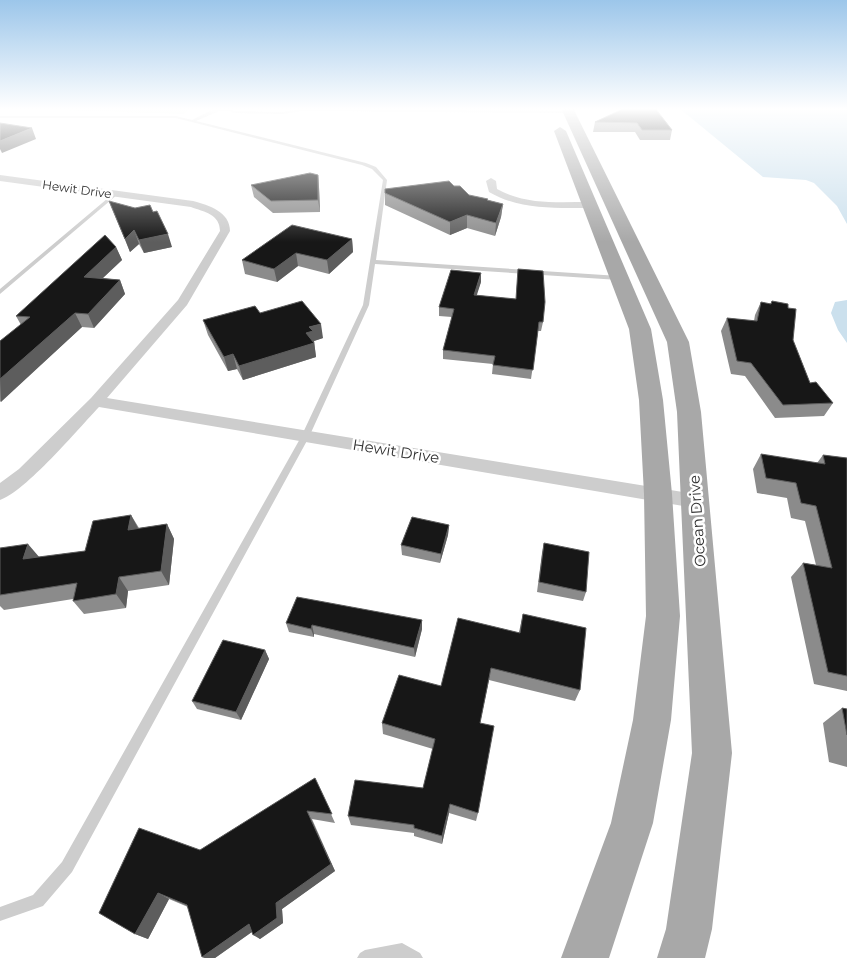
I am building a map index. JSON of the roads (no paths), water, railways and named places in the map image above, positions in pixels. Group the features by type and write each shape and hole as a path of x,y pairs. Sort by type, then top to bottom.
{"main road":[{"path":"566,153 640,329 651,400 658,494 662,616 652,720 632,823 585,958"},
{"name":"Ocean Drive","path":"572,153 678,342 689,412 712,753 688,929 681,958"}],"street":[{"name":"Hewit Drive","path":"0,178 176,201 207,208 225,223 225,231 183,302 96,401 25,474 0,493"},
{"path":"491,181 492,190 501,196 520,202 543,205 589,205"},
{"name":"Hewit Drive","path":"96,401 695,501"}],"lane":[{"path":"0,914 38,900 67,867 305,437 366,306 384,180 374,168 315,153"},
{"path":"0,292 116,194"},
{"path":"373,262 619,278"},
{"path":"365,958 402,951 415,958"}],"water":[{"path":"733,153 847,153 847,224 837,206 814,183 806,180 763,177"},
{"path":"847,300 847,343 838,330 831,313 835,302"}]}
